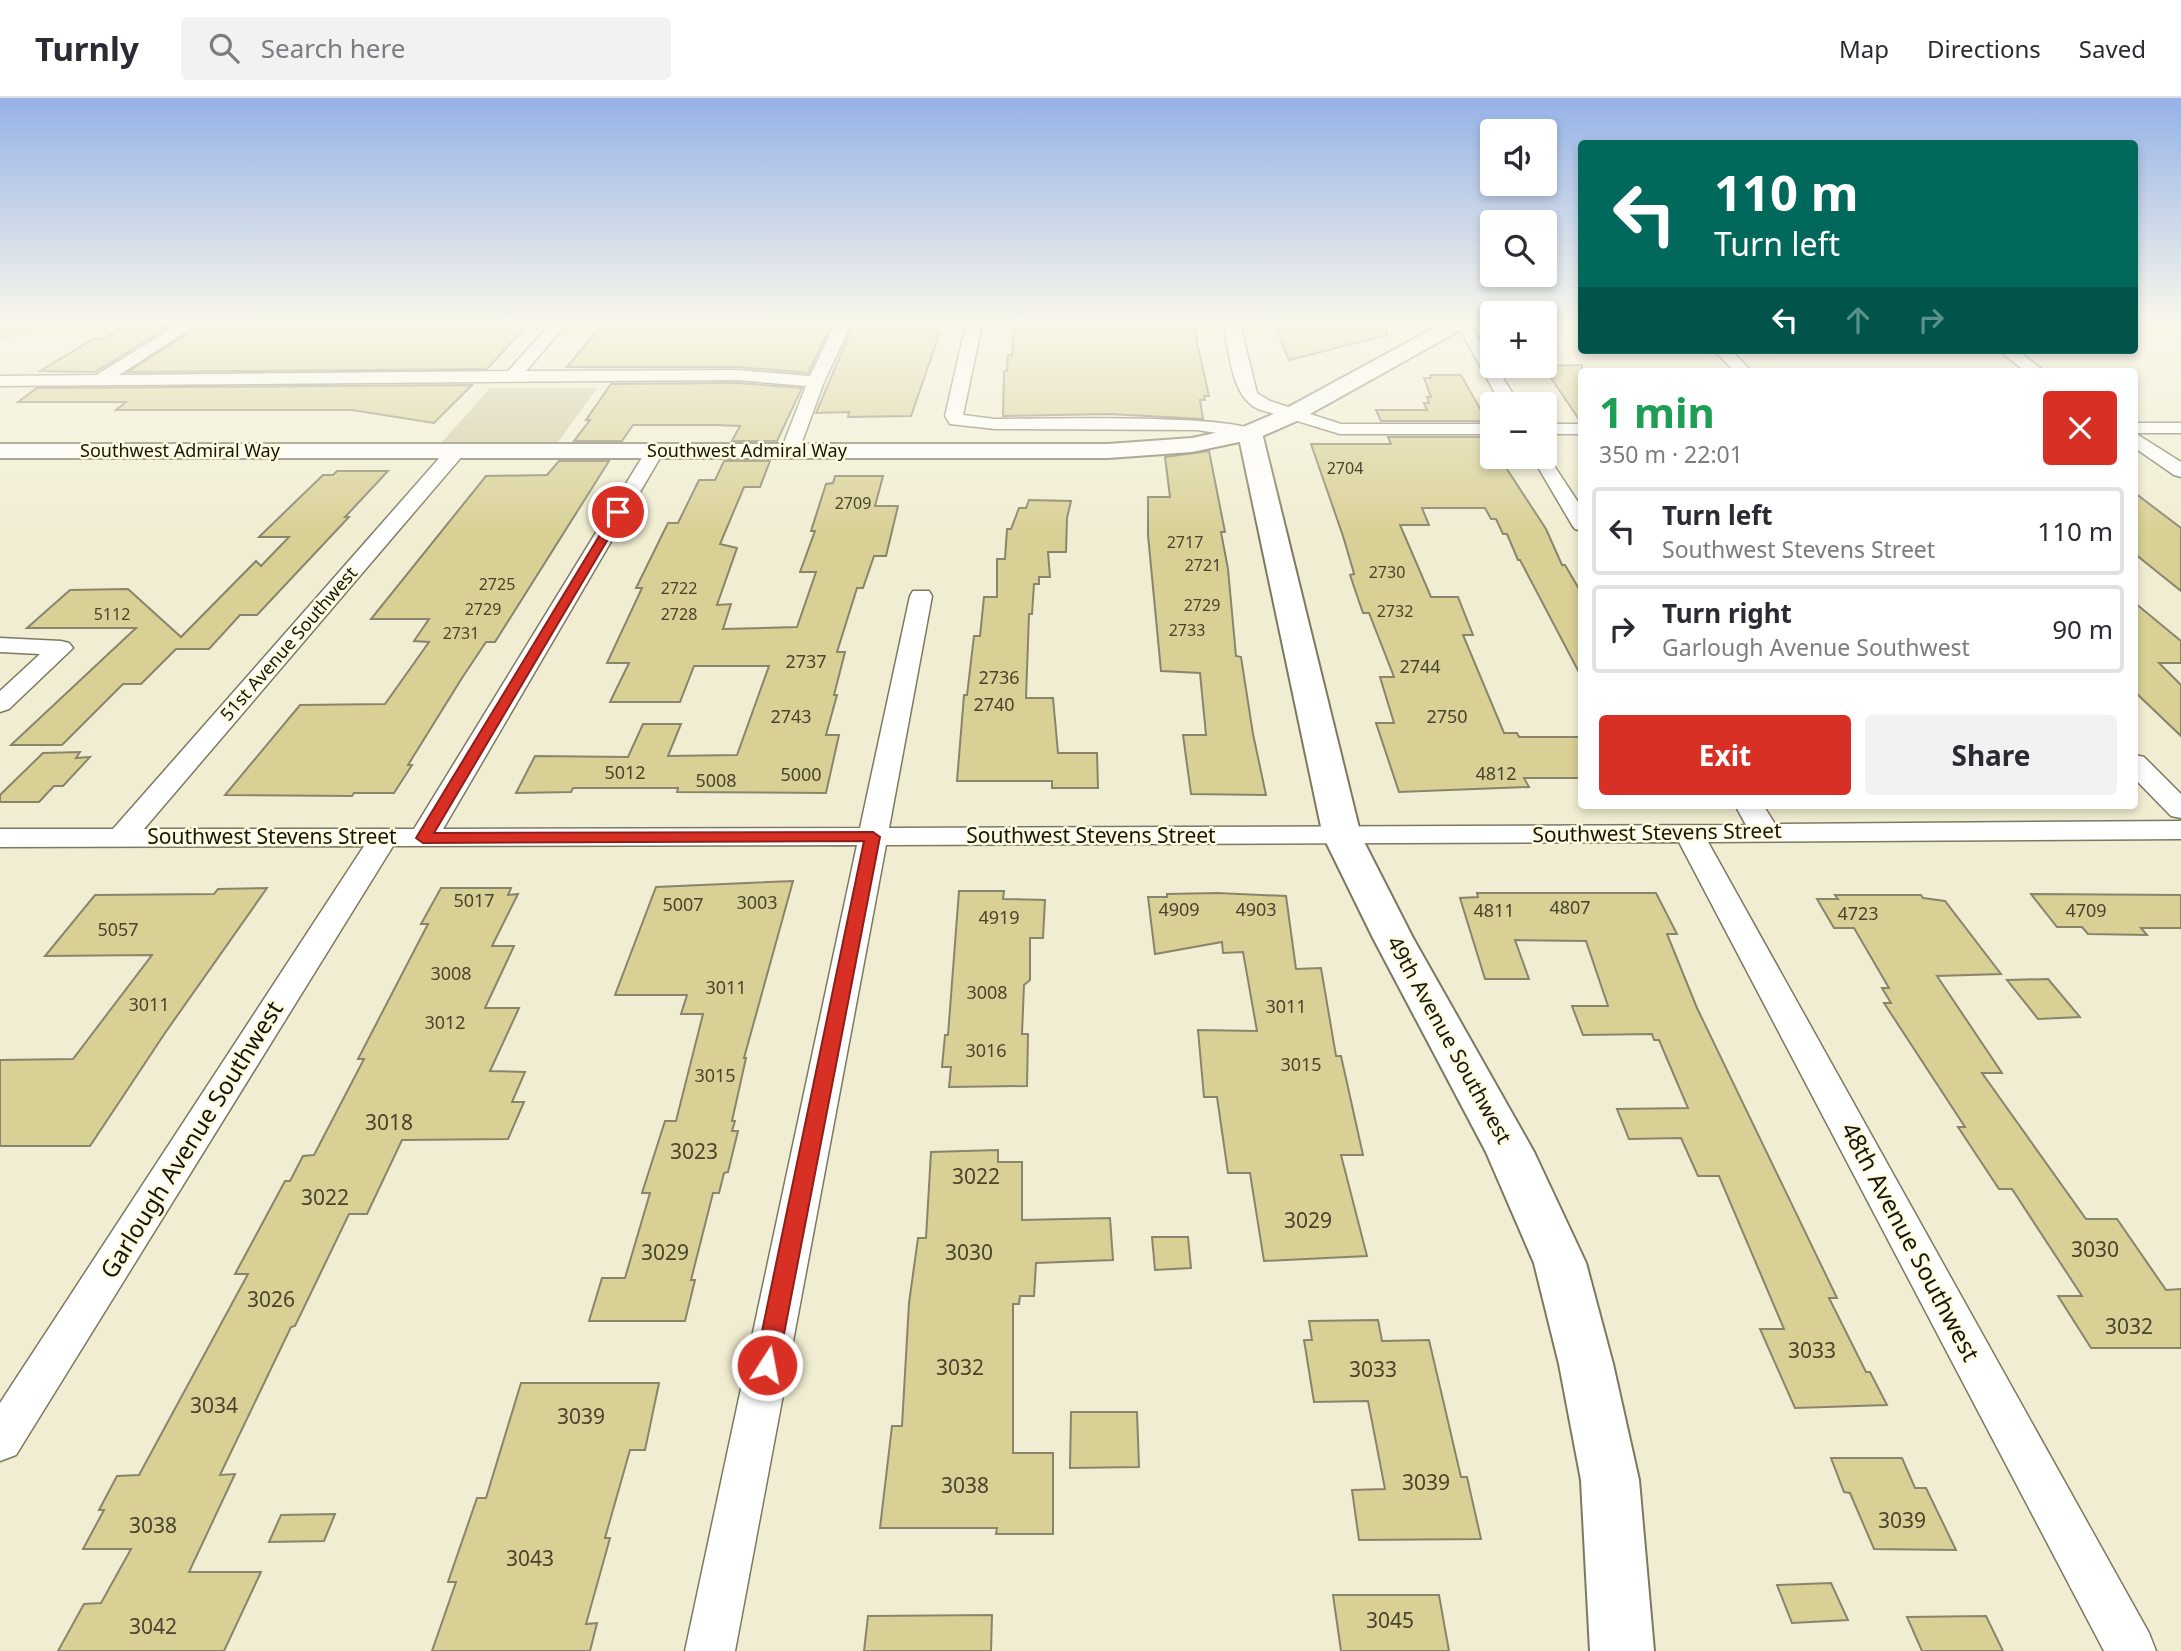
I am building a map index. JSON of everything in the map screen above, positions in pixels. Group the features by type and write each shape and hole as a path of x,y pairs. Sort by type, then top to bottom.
{"main road":[{"name":"Southwest Admiral Way","path":"0,451 1108,451 1192,445 1250,433 1332,392"},
{"name":"49th Avenue Southwest","path":"1250,433 1342,836 1393,938 1510,1152 1560,1263 1586,1364 1610,1480 1622,1651"}],"street":[{"path":"790,450 812,392"},
{"path":"959,392 954,416 956,420 995,424 1196,425 1250,433"},
{"path":"1248,392 1253,400 1264,405 1340,429 1480,429"},
{"path":"2138,428 2181,428"},
{"path":"1557,429 1578,429"},
{"path":"2138,441 2181,471"},
{"path":"423,838 655,450"},
{"name":"51st Avenue Southwest","path":"122,837 456,451"},
{"path":"1548,469 1578,518"},
{"path":"710,1651 921,596"},
{"path":"0,645 61,648 0,704"},
{"path":"2138,767 2181,810"},
{"path":"1751,809 1765,832"},
{"name":"Southwest Stevens Street","path":"0,838 1342,836 2181,830"},
{"name":"48th Avenue Southwest","path":"1689,832 2131,1651"},
{"name":"Garlough Avenue Southwest","path":"0,1441 384,838"}],"shaded area":[{"path":"486,392 594,392 558,442 442,442"}],"building":[{"path":"31,392 465,392 434,423 352,410 116,410 126,402 18,402"},
{"path":"605,392 800,392 777,441 732,441 740,426 633,425 622,441 574,441 590,420 586,420"},
{"path":"825,392 919,392 911,416 848,417 849,412 816,413"},
{"path":"1004,392 1208,392 1209,396 1200,400 1203,419 1109,414 1003,416"},
{"path":"1429,392 1471,392 1480,409 1480,421 1381,421 1376,410 1427,410 1424,403 1429,403 1427,397 1431,397"},
{"path":"1561,392 1578,392 1578,418"},
{"path":"1388,437 1480,437 1480,469 1507,469 1546,529 1562,565 1565,565 1578,587 1578,670 1518,560 1507,534 1503,534 1496,519 1491,519 1485,508 1422,508 1429,525 1400,525 1431,597 1458,597 1473,635 1463,635 1504,733 1517,733 1519,737 1578,737 1578,778 1524,778 1529,787 1399,792 1376,723 1394,723 1380,677 1394,677 1369,613 1363,613 1350,575 1354,574 1343,536 1311,444 1391,444"},
{"path":"1209,451 1225,532 1221,532 1228,569 1236,656 1241,657 1266,795 1191,794 1183,735 1206,735 1200,673 1161,671 1148,535 1148,497 1170,497 1165,457"},
{"path":"559,461 609,461 495,642 486,642 462,678 408,765 412,765 394,793 354,793 352,796 225,795 300,705 385,704 429,642 414,641 429,619 371,619 486,476 547,475"},
{"path":"724,461 770,461 760,487 744,487 720,544 737,548 717,605 731,604 723,629 797,627 816,572 800,572 815,531 811,531 826,484 833,483 835,476 883,476 875,506 898,506 886,556 874,556 863,588 857,588 837,652 845,652 826,735 839,735 826,793 573,788 571,792 516,793 535,756 628,757 643,724 681,724 668,756 737,755 769,666 694,666 680,702 610,702 629,663 607,663 642,588 636,588 668,523 678,523 699,480 715,480"},
{"path":"337,471 388,471 345,517 349,517 257,615 240,615 209,649 176,649 141,684 123,684 62,745 11,745 136,628 27,628 70,590 128,589 181,637 256,561 261,566 289,537 259,537 323,475 333,475"},
{"path":"2138,495 2181,528 2181,591 2138,556"},
{"path":"1029,500 1071,501 1067,518 1066,552 1048,552 1050,577 1039,577 1039,584 1034,584 1032,614 1029,614 1026,698 1053,698 1058,753 1097,753 1098,788 1052,788 1052,781 957,781 964,695 967,695 974,636 980,636 984,597 997,597 997,559 1005,559 1007,529 1011,529 1019,508 1026,508"},
{"path":"2138,605 2181,641 2181,663 2159,663 2181,685 2181,736 2138,695"},
{"path":"80,752 76,758 90,757 63,786 54,786 39,802 0,802 0,795 43,753"},
{"path":"793,881 744,1058 732,1121 735,1121 732,1131 738,1131 728,1172 724,1173 719,1193 713,1193 691,1280 695,1280 685,1321 589,1321 602,1278 625,1278 650,1193 642,1193 665,1121 676,1121 703,1014 681,1014 687,995 615,995 656,887"},
{"path":"267,888 90,1146 0,1146 0,1060 73,1059 152,955 45,956 95,895 214,894 218,889"},
{"path":"441,888 511,888 508,895 518,894 492,946 514,946 485,1008 519,1008 490,1071 525,1072 512,1102 524,1102 508,1139 402,1140 367,1214 349,1214 220,1475 235,1474 189,1572 261,1572 224,1651 58,1651 84,1604 101,1603 131,1549 83,1549 104,1510 99,1510 117,1476 139,1475 248,1274 235,1274 285,1181 290,1181 303,1156 314,1155 364,1059 358,1059 428,924 421,924"},
{"path":"959,891 1004,891 1003,899 1045,900 1043,938 1030,938 1030,980 1024,985 1022,1034 1028,1034 1027,1086 949,1087 951,1067 942,1067 945,1035 948,1035"},
{"path":"1217,893 1286,896 1296,969 1321,968 1336,1056 1341,1056 1363,1155 1341,1155 1367,1256 1264,1261 1250,1173 1228,1173 1217,1097 1204,1097 1198,1030 1257,1031 1243,952 1223,953 1222,942 1155,954 1148,897"},
{"path":"1477,893 1656,893 1677,934 1667,934 1697,1008 1837,1298 1829,1298 1866,1372 1870,1372 1887,1405 1795,1408 1760,1329 1784,1329 1719,1176 1698,1176 1681,1138 1629,1139 1617,1109 1688,1108 1659,1040 1654,1040 1652,1034 1583,1035 1572,1006 1608,1006 1586,941 1515,940 1529,979 1485,979 1460,898 1478,897"},
{"path":"2031,894 2181,895 2181,928 2141,928 2147,935 2088,934 2082,927 2057,927"},
{"path":"1835,895 1921,895 1923,898 1945,901 2001,974 1937,976 2002,1073 1982,1073 2086,1219 2117,1219 2166,1290 2181,1289 2181,1348 2091,1348 2058,1296 2082,1296 2012,1189 1999,1189 1958,1127 1965,1127 1884,1003 1891,1003 1882,988 1889,988 1854,928 1834,928 1817,899 1838,899"},
{"path":"2048,979 2080,1017 2038,1019 2007,980"},
{"path":"998,1150 998,1162 1022,1162 1022,1220 1110,1218 1113,1260 1036,1263 1034,1296 1020,1296 1019,1304 1013,1304 1013,1453 1053,1453 1053,1534 996,1534 997,1528 880,1528 892,1426 902,1426 909,1303 918,1238 926,1238 931,1152"},
{"path":"1152,1237 1188,1237 1191,1268 1155,1270"},
{"path":"1378,1320 1382,1341 1429,1340 1461,1477 1467,1477 1481,1539 1359,1540 1352,1490 1385,1489 1368,1401 1314,1402 1304,1340 1312,1340 1309,1321"},
{"path":"521,1383 659,1383 645,1450 630,1450 605,1538 610,1538 586,1624 597,1623 590,1651 432,1651 456,1582 448,1582 477,1498 486,1498"},
{"path":"1071,1412 1137,1412 1139,1467 1070,1468"},
{"path":"1831,1458 1902,1458 1915,1488 1926,1488 1956,1550 1874,1549 1850,1493 1844,1492"},
{"path":"335,1514 324,1541 269,1542 281,1515"},
{"path":"1831,1583 1848,1620 1792,1623 1777,1585"},
{"path":"1333,1595 1439,1595 1449,1651 1341,1651"},
{"path":"992,1615 991,1651 864,1651 868,1616"},
{"path":"1986,1616 2003,1651 1922,1651 1907,1617"}],"route":[{"path":"618,512 423,838 873,837 767,1365"}]}
